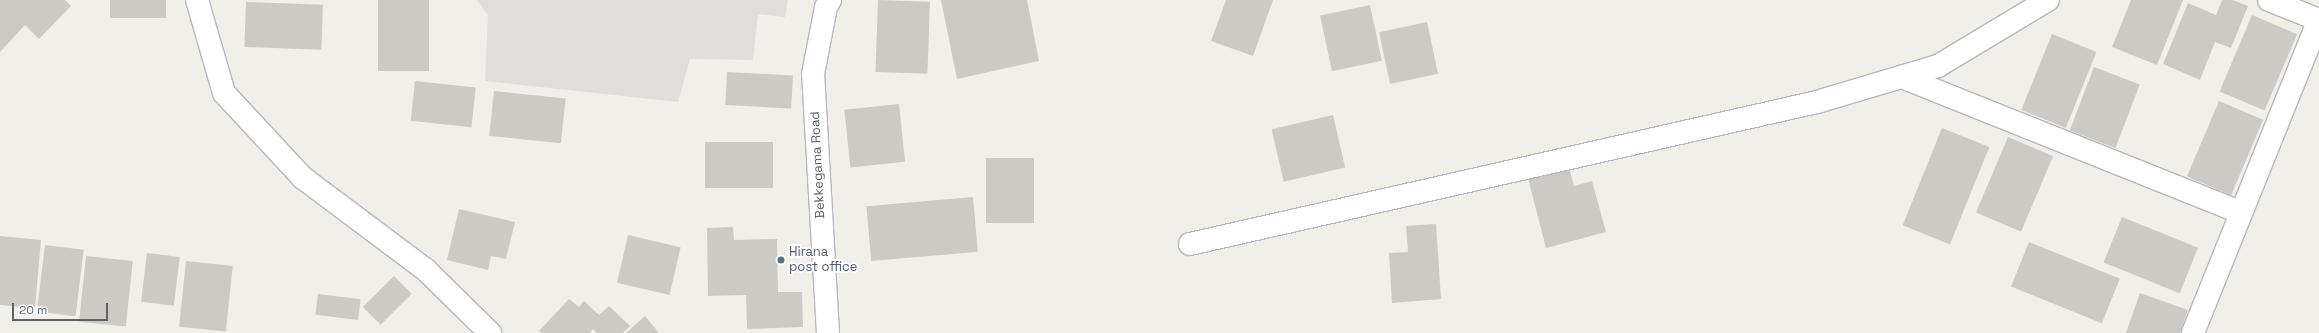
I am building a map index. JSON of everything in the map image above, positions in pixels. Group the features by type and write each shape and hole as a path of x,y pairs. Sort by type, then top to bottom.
{"street":[{"path":"197,0 224,93 303,178 426,270 490,333"},
{"name":"Bekkegama Road","path":"828,333 812,74 826,7 830,0"},
{"path":"1190,244 1817,102 1938,66 2048,0"},
{"path":"2193,333 2240,212 2319,20 2270,0"},
{"path":"1902,77 2240,212"}],"shaded area":[{"path":"477,0 788,0 785,17 758,14 753,60 690,59 678,102 485,81 488,15"}],"building":[{"path":"0,0 65,0 71,6 39,39 25,25 0,52"},
{"path":"110,0 166,0 166,18 110,18"},
{"path":"378,0 429,0 429,71 378,71"},
{"path":"878,0 930,2 927,74 875,72"},
{"path":"941,0 1027,0 1039,61 957,79"},
{"path":"1226,0 1273,0 1253,56 1211,41"},
{"path":"2131,0 2183,0 2157,65 2112,47"},
{"path":"2222,0 2233,0 2248,6 2231,48 2215,42 2200,80 2163,64 2188,3 2216,15"},
{"path":"246,2 323,5 321,50 244,47"},
{"path":"1370,5 1382,61 1332,71 1320,16"},
{"path":"2252,15 2297,34 2265,111 2220,91"},
{"path":"1427,22 1438,74 1390,84 1379,32"},
{"path":"2052,34 2097,52 2066,128 2021,110"},
{"path":"2094,67 2140,85 2115,148 2070,130"},
{"path":"727,72 793,75 791,108 725,105"},
{"path":"415,81 476,87 471,127 411,121"},
{"path":"494,91 566,99 561,143 489,136"},
{"path":"2219,101 2263,120 2231,195 2187,176"},
{"path":"899,104 905,162 850,167 844,110"},
{"path":"1333,115 1345,168 1284,182 1272,129"},
{"path":"1942,128 1989,147 1950,244 1903,225"},
{"path":"2008,137 2053,156 2021,232 1976,212"},
{"path":"705,142 773,142 773,188 705,188"},
{"path":"986,158 1034,158 1034,223 986,223"},
{"path":"1569,167 1574,186 1592,181 1606,232 1546,248 1528,178"},
{"path":"973,197 978,252 871,261 866,206"},
{"path":"459,209 515,222 506,259 491,256 488,270 447,260"},
{"path":"2122,217 2198,248 2180,293 2104,262"},
{"path":"1436,224 1441,299 1392,303 1389,253 1408,252 1406,226"},
{"path":"733,227 734,240 777,239 778,292 802,292 803,327 747,329 746,295 708,296 707,228"},
{"path":"628,235 681,247 670,295 617,283"},
{"path":"0,236 41,240 35,308 0,305"},
{"path":"2029,242 2120,279 2102,323 2011,287"},
{"path":"45,245 84,250 76,316 37,312"},
{"path":"147,253 180,257 174,306 141,302"},
{"path":"86,256 133,261 126,327 79,322"},
{"path":"186,261 233,266 226,332 179,327"},
{"path":"394,276 412,294 381,325 363,307"},
{"path":"2140,293 2188,310 2180,333 2126,333"},
{"path":"318,294 361,299 358,320 315,315"},
{"path":"569,299 579,307 584,301 599,315 609,306 630,326 623,333 597,333 593,329 590,333 542,333 539,331"},
{"path":"645,316 659,333 626,333"}],"place":[{"name":"Hirana post office","path":"781,260"}]}
